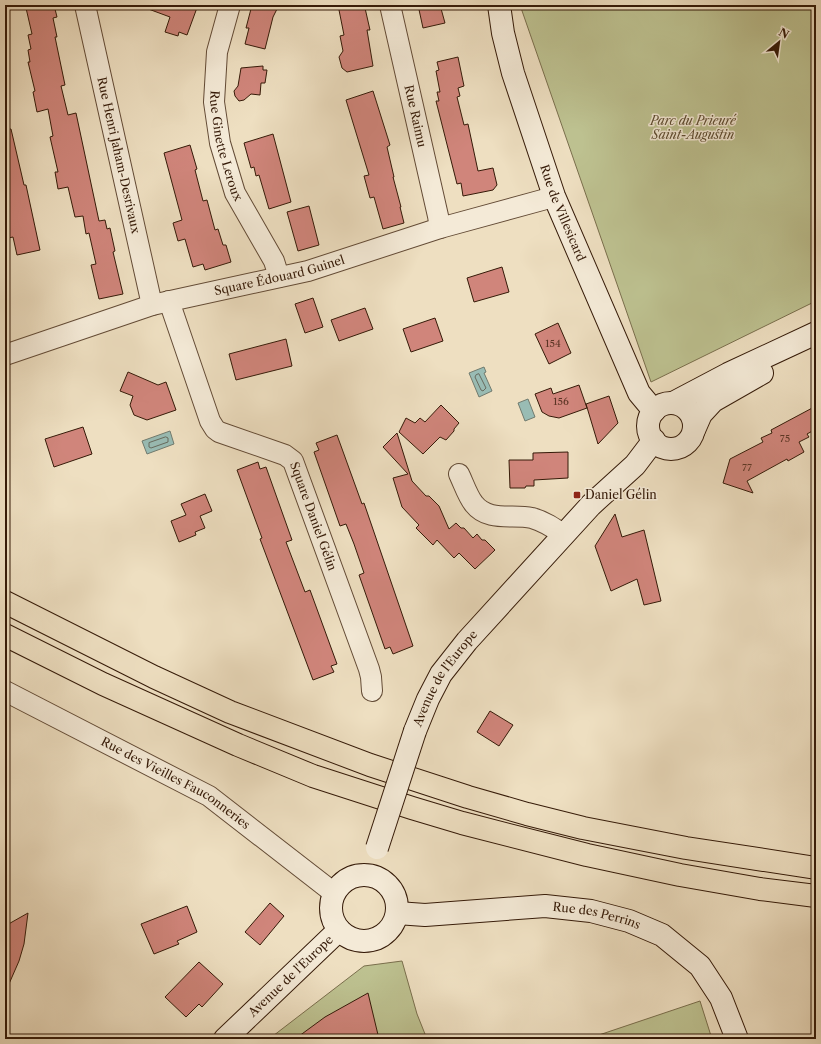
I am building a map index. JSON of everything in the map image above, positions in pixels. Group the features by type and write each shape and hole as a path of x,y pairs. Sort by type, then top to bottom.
{"highway":[{"path":"5,602 154,677 230,712 384,769 527,814 583,828 686,848 816,868"},
{"path":"5,635 103,684 238,745 313,776 404,806 462,823 618,862 680,875 816,896"}],"street":[{"name":"Rue Henri Jaham-Desrivaux","path":"85,5 161,303"},
{"name":"Rue Ginette Leroux","path":"230,5 217,52 214,102 220,143 235,193 274,261 279,277"},
{"name":"Rue Raimu","path":"390,5 440,228"},
{"name":"Rue de Villesicard","path":"499,5 503,33 513,73 554,196 639,393 664,407"},
{"name":"Square Édouard Guinel","path":"5,354 161,303 308,271 440,228 554,196"},
{"name":"Square Daniel Gélin","path":"161,303 215,430 285,454 294,461 369,669 372,691"},
{"path":"816,333 728,374 664,407 651,415 648,424 650,434 662,447 669,449 678,448 686,443 691,437 701,414 713,401 816,344"},
{"path":"664,407 684,407 689,412 693,421 694,430"},
{"name":"Avenue de l'Europe","path":"374,876 374,858 415,730 428,699 446,668 467,641 564,535 599,498 635,465 654,440"},
{"path":"459,474 474,504 481,510 496,516 531,518 538,520 564,535"},
{"name":"Rue des Vieilles Fauconneries","path":"5,691 209,796 334,893"},
{"path":"356,876 374,876 382,880 392,890 397,904 397,913 394,923 387,932 379,938 368,941 358,941 348,937 339,930 334,922 331,912 331,902 334,893 340,885 347,880 356,876"},
{"name":"Rue des Perrins","path":"397,913 424,915 544,906 591,911 629,921 662,935 700,966 721,998 737,1039"},
{"name":"Avenue de l'Europe","path":"225,1039 339,930"}],"green space":[{"name":"Parc du Prieuré Saint-Augustin","path":"520,5 816,5 816,301 651,382"},
{"path":"402,961 417,1014 427,1039 269,1039 364,966"},
{"path":"700,1001 712,1039 587,1039"}],"water":[{"path":"484,367 486,372 484,373 492,391 479,397 469,373"},
{"path":"528,399 535,417 525,421 518,403"},
{"path":"170,431 174,444 147,454 142,441"}],"building":[{"path":"28,5 54,5 57,17 53,18 57,37 55,37 65,85 61,86 68,115 76,113 99,221 105,220 107,229 110,228 115,251 113,252 123,294 99,299 91,265 96,264 89,233 86,234 83,216 75,217 68,187 58,189 55,172 58,172 50,137 53,136 48,109 37,112 33,92 35,91 28,62 30,62 28,50 31,49 28,35 32,34 26,8 29,7"},
{"path":"143,5 198,5 187,35 179,32 178,36 165,32 170,17 143,7"},
{"path":"252,5 279,5 273,17 265,49 245,44 249,28 246,28"},
{"path":"338,5 362,5 362,8 365,8 370,30 367,30 373,66 347,72 342,68 339,57 343,51 340,36 344,35"},
{"path":"418,5 440,5 445,23 423,28"},
{"path":"458,57 464,86 458,88 460,96 457,97 464,125 468,124 478,171 493,168 497,185 493,190 463,196 461,183 457,184 436,101 439,101 437,92 440,92 436,71 439,70 437,62"},
{"path":"263,66 263,70 267,70 265,83 261,83 260,95 251,94 244,100 239,101 235,96 234,91 238,86 241,68"},
{"path":"373,91 390,145 387,147 404,223 383,229 374,197 370,198 364,176 369,175 346,100"},
{"path":"5,129 11,129 24,185 26,185 40,250 17,255 13,237 8,238 5,225"},
{"path":"273,134 291,202 269,209 259,175 256,176 254,167 251,168 244,143"},
{"path":"190,145 197,169 195,170 203,201 207,200 215,230 218,229 223,245 226,245 231,262 205,270 203,264 193,267 185,239 178,241 173,223 182,220 164,153"},
{"path":"309,206 319,245 298,251 287,212"},
{"path":"502,267 509,292 474,302 467,278"},
{"path":"313,298 323,327 305,333 295,304"},
{"path":"365,308 373,329 339,341 331,320"},
{"path":"435,318 443,341 411,352 403,329"},
{"path":"558,323 571,353 549,364 535,334"},
{"path":"286,339 292,366 236,380 229,354"},
{"path":"128,372 158,385 166,382 176,410 147,420 134,415 130,405 133,396 120,391"},
{"path":"579,385 587,408 559,418 549,416 542,412 535,394 551,388 553,394"},
{"path":"609,396 618,423 598,444 586,404"},
{"path":"441,405 459,423 446,440 440,437 423,454 399,432 406,418 415,423 420,418 425,422"},
{"path":"816,406 816,429 807,434 809,437 799,442 804,452 788,461 787,459 747,481 753,493 723,483 730,459 763,442 761,438 772,433 771,430"},
{"path":"83,427 92,454 54,467 45,439"},
{"path":"397,433 412,481 426,496 429,496 439,506 449,529 456,523 461,528 464,528 473,538 477,534 495,550 475,569 459,553 454,558 437,540 433,545 416,528 419,525 402,507 393,478 408,474 383,447"},
{"path":"337,435 362,504 364,503 413,646 393,654 390,647 385,649 359,575 364,573 354,544 346,524 340,526 314,452 319,450 316,443"},
{"path":"568,452 568,478 534,480 534,486 526,486 525,488 510,488 509,460 533,460 533,453"},
{"path":"258,462 260,469 266,467 292,540 286,542 305,592 310,590 337,664 331,666 334,672 313,680 260,539 262,538 237,470"},
{"path":"205,494 212,511 200,516 205,528 195,532 196,535 179,542 171,521 186,515 181,504"},
{"path":"615,514 622,537 644,530 661,601 644,605 637,579 611,591 595,546"},
{"path":"490,711 513,725 499,746 477,732"},
{"path":"270,903 284,916 260,945 245,932"},
{"path":"187,906 197,932 177,941 179,944 154,954 141,924"},
{"path":"28,913 24,944 19,961 5,993 5,926"},
{"path":"199,962 223,984 202,1007 199,1004 186,1017 165,997"},
{"path":"368,993 379,1039 295,1039 325,1017"}],"place":[{"name":"Daniel Gélin","path":"577,495"}]}
